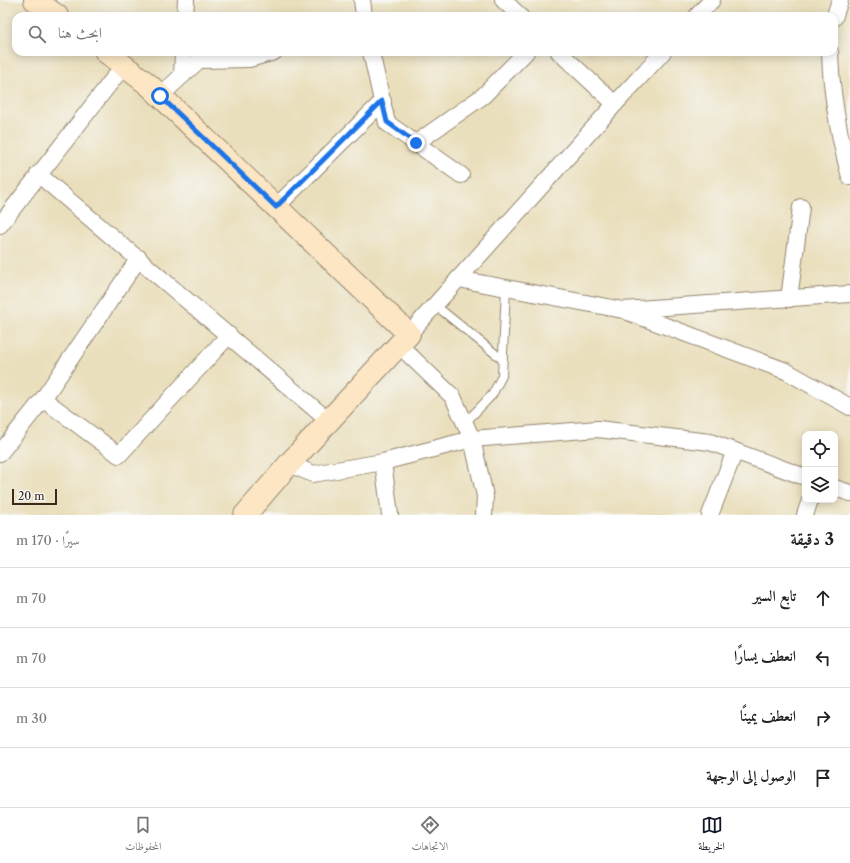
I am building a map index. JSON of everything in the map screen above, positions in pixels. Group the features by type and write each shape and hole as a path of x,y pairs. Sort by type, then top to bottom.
{"main road":[{"path":"35,0 52,12"},
{"path":"112,56 160,96 276,207 404,340 288,464 245,515"}],"street":[{"path":"185,12 186,0"},
{"path":"362,0 364,12"},
{"path":"503,0 516,12"},
{"path":"701,12 712,0"},
{"path":"836,12 840,0"},
{"path":"182,76 183,56"},
{"path":"160,96 199,60 249,59 260,56"},
{"path":"372,56 387,122 461,175"},
{"path":"416,143 483,96 522,56"},
{"path":"563,56 615,104"},
{"path":"484,515 485,496 472,439 465,423 453,397 404,340 659,56"},
{"path":"830,56 831,79 839,136 847,156 850,177"},
{"path":"0,225 38,174 124,65"},
{"path":"276,207 382,101"},
{"path":"38,174 139,258 329,421"},
{"path":"789,299 801,207"},
{"path":"0,453 43,398 139,258"},
{"path":"458,279 623,310 786,371 850,407"},
{"path":"623,310 850,294"},
{"path":"43,398 119,455 229,335"},
{"path":"288,464 313,474 383,462 472,439 598,429 710,442 802,476"},
{"path":"710,515 735,451"},
{"path":"383,462 390,515"},
{"path":"838,489 850,493"},
{"path":"805,515 809,503"}],"lane":[{"path":"465,423 492,395 502,376 504,360 506,288"},
{"path":"435,305 504,360"}],"route":[{"path":"160,96 276,207 382,101 387,122 416,143"}]}
